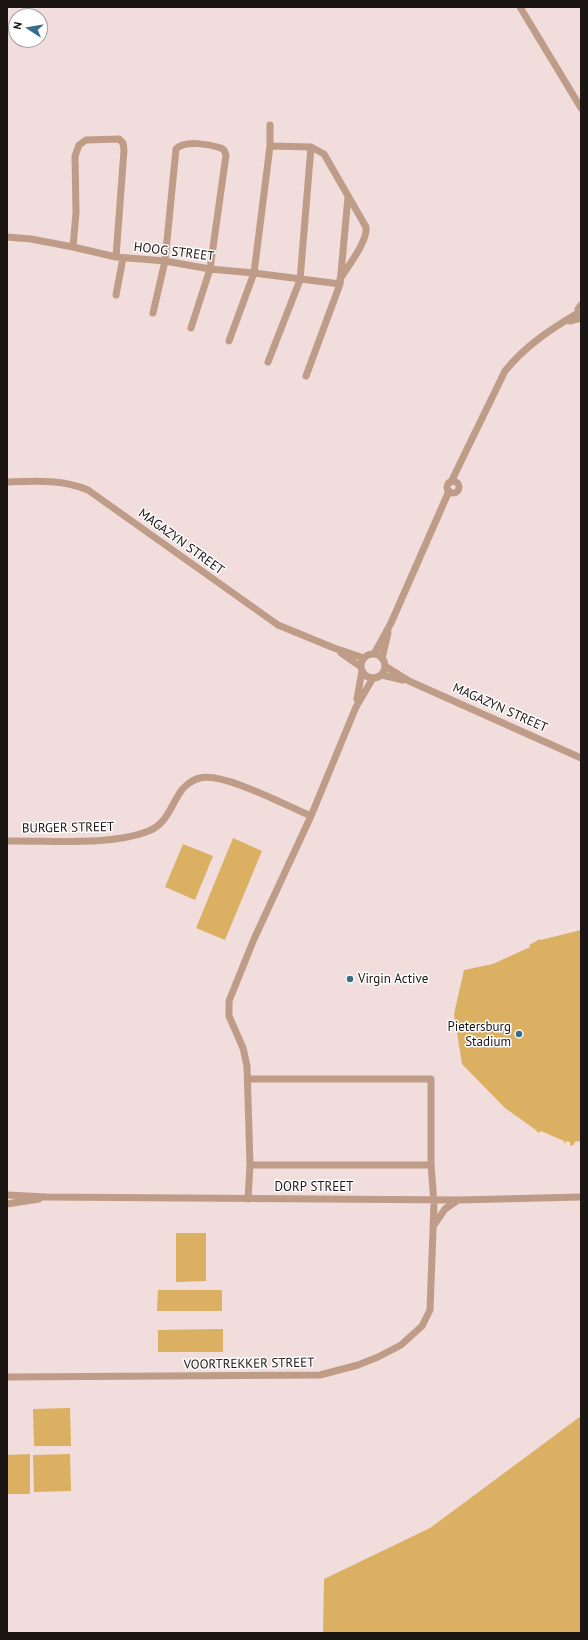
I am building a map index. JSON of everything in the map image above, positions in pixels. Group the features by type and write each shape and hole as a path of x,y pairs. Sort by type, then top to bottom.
{"street":[{"path":"520,7 581,108"},
{"path":"229,341 254,273 270,146 270,125"},
{"path":"73,247 76,213 75,156 77,149 86,140 119,139 123,143 124,150 120,258 116,296"},
{"path":"153,312 165,262 176,149 182,144 217,146 224,150 226,155 210,269 191,328"},
{"path":"270,146 311,146 324,154 364,223 366,234 340,282 306,376"},
{"path":"268,362 300,280 311,146"},
{"path":"340,282 348,197"},
{"name":"HOOG STREET","path":"7,237 31,239 120,258 165,262 300,280 340,282"},
{"path":"356,706 364,658 374,654 391,623 451,492 448,485 455,483 479,422 505,371 513,361 534,342 560,324 580,316 581,305"},
{"name":"MAGAZYN STREET","path":"7,482 50,481 77,486 88,490 278,625 334,648 364,658"},
{"path":"382,658 391,623"},
{"name":"MAGAZYN STREET","path":"334,648 361,669"},
{"path":"361,669 368,677 373,678 382,675 386,666 382,658 374,654"},
{"name":"MAGAZYN STREET","path":"386,666 409,681 581,758"},
{"name":"MAGAZYN STREET","path":"382,675 409,681"},
{"path":"248,1199 250,1165 248,1078 246,1058 229,1016 229,1000 254,939 311,816 356,706 373,678"},
{"name":"BURGER STREET","path":"7,841 111,840 145,833 162,823 183,788 191,781 200,778 231,782 311,816"},
{"name":"VOORTREKKER STREET","path":"7,1377 320,1375 358,1365 378,1357 401,1344 428,1318 432,1300 434,1199 431,1165 431,1079 248,1078"},
{"path":"250,1165 431,1165"},
{"name":"DORP STREET","path":"7,1195 47,1197 458,1200 581,1197"},
{"name":"DORP STREET","path":"7,1204 47,1197"},
{"path":"433,1226 445,1209 458,1200"}],"shaded area":[{"path":"233,838 262,851 225,940 196,928"},
{"path":"183,844 213,856 195,900 165,887"},
{"name":"Pietersburg Stadium","path":"581,930 581,1142 576,1141 572,1146 570,1145 570,1142 566,1141 564,1144 564,1141 541,1131 538,1133 505,1108 462,1064 454,1014 464,970 493,964 530,947 529,945 540,939"},
{"path":"176,1233 206,1233 206,1281 176,1282"},
{"path":"158,1290 222,1290 222,1311 157,1311"},
{"path":"223,1329 223,1352 158,1352 158,1330"},
{"path":"70,1408 71,1446 34,1446 33,1409"},
{"path":"581,1416 581,1633 323,1633 324,1579 430,1528"},
{"path":"30,1454 30,1494 7,1494 7,1455"},
{"path":"70,1454 71,1491 34,1492 33,1455"}],"place":[{"name":"Virgin Active","path":"350,979"},
{"name":"Pietersburg Stadium","path":"519,1034"}]}
